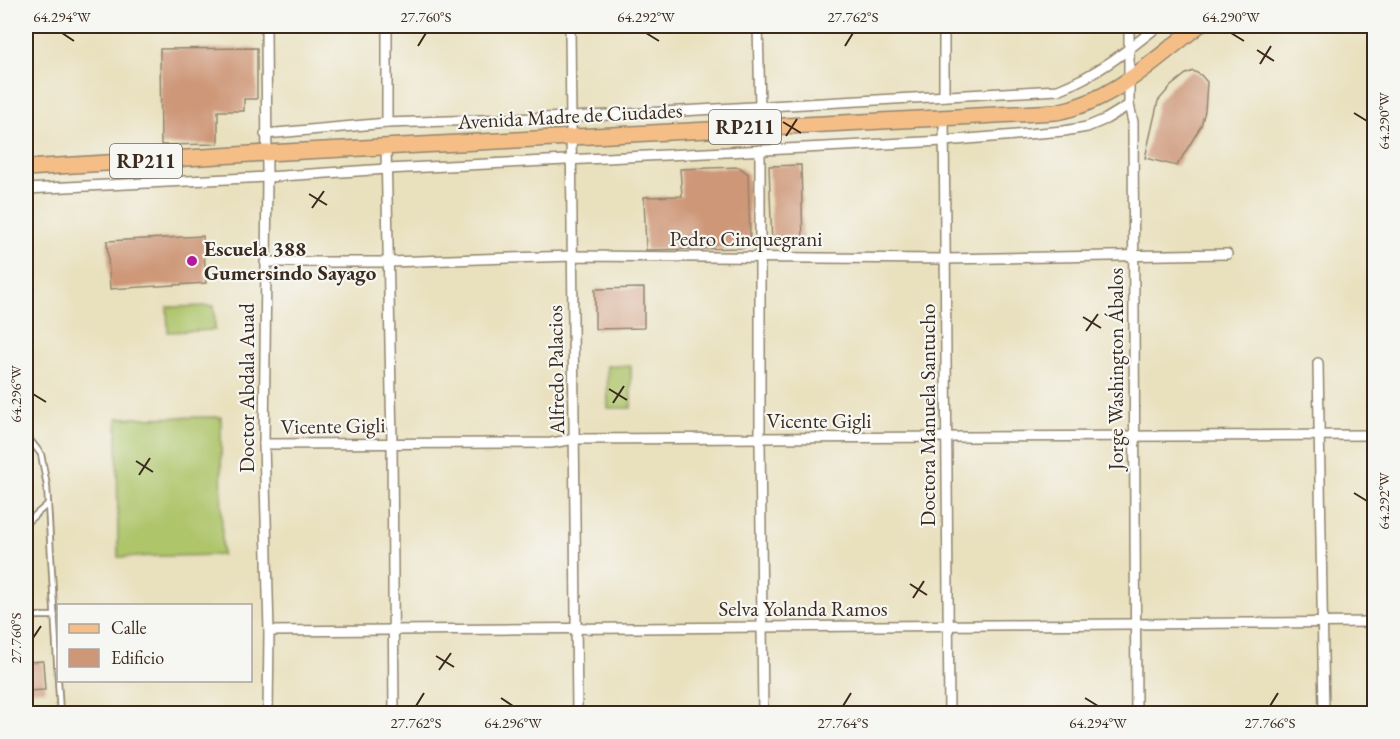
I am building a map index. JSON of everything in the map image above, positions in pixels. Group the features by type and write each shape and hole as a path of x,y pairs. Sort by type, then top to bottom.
{"main road":[{"name":"Avenida Madre de Ciudades","path":"26,168 266,153 1056,112 1071,110 1104,96 1130,79 1198,26"}],"street":[{"name":"Doctor Abdala Auad","path":"266,26 264,444 269,631 268,714"},
{"path":"387,26 387,123"},
{"name":"Alfredo Palacios","path":"570,26 577,714"},
{"path":"758,26 760,106"},
{"path":"944,26 944,96"},
{"name":"Jorge Washington Ábalos","path":"1129,26 1130,105 1133,122 1136,714"},
{"path":"265,134 387,123 572,117 1058,90 1094,74 1158,26"},
{"path":"26,189 267,177 387,168 944,141 1087,127 1130,105"},
{"name":"Doctora Manuela Santucho","path":"944,117 949,714"},
{"path":"386,147 392,443 394,714"},
{"path":"760,150 763,714"},
{"name":"Pedro Cinquegrani","path":"265,262 389,262 573,256 945,259 1227,254"},
{"path":"1318,363 1324,714"},
{"name":"Vicente Gigli","path":"264,444 551,443 575,439 1374,435"},
{"name":"Selva Yolanda Ramos","path":"269,631 1374,622"}],"lane":[{"path":"26,435 41,454 47,486 57,655"},
{"path":"26,523 48,504"},
{"path":"26,616 55,616"},
{"path":"58,682 60,714"}],"green space":[{"path":"214,306 215,330 168,332 167,307"},
{"path":"607,366 631,366 631,408 608,408"},
{"path":"221,417 222,555 118,557 117,418"}],"building":[{"path":"257,48 257,99 244,99 244,111 218,111 218,144 161,145 160,49"},
{"path":"1193,71 1207,82 1205,111 1201,126 1177,166 1145,158 1158,101 1171,86"},
{"path":"801,165 803,245 772,246 769,166"},
{"path":"739,167 748,174 750,240 744,248 646,250 644,197 682,196 680,169"},
{"path":"203,236 206,283 110,289 107,241"},
{"path":"644,288 644,328 595,329 595,289"},
{"path":"43,661 45,690 26,691 26,662"}],"place":[{"name":"Escuela 388 Gumersindo Sayago","path":"192,261"}]}
